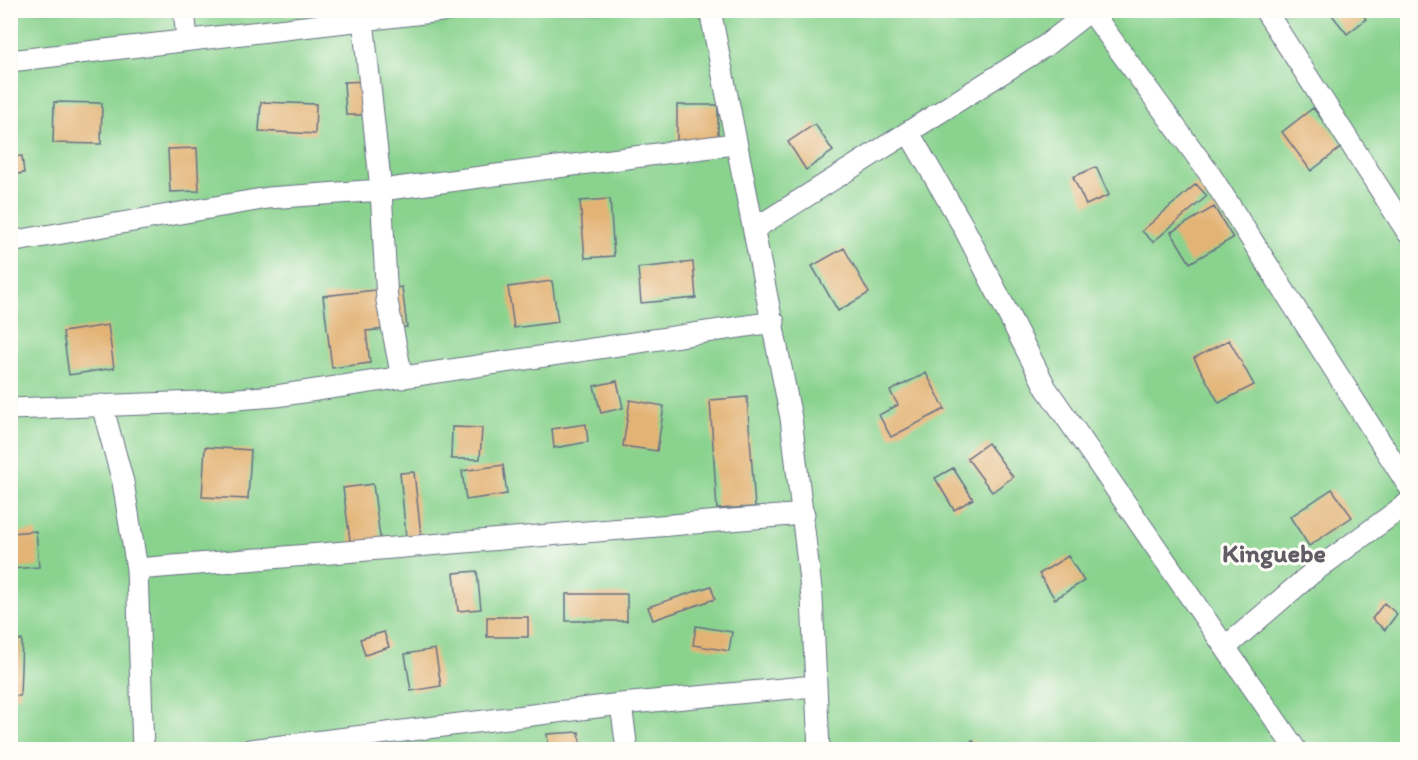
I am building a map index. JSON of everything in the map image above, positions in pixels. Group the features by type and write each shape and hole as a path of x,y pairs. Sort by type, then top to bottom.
{"street":[{"path":"184,10 187,39"},
{"path":"10,61 363,16 450,10"},
{"path":"710,10 734,144 774,322 791,418 812,598 814,686 819,750"},
{"path":"754,230 1045,46 1090,10 1209,173 1407,485"},
{"path":"1264,10 1407,233"},
{"path":"363,16 381,190 387,301 402,378"},
{"path":"909,133 963,226 1046,388 1148,538 1227,646 1296,750"},
{"path":"10,242 101,229 236,202 381,190 734,144"},
{"path":"10,409 199,402 276,396 774,322"},
{"path":"102,405 123,482 136,569 143,750"},
{"path":"1227,646 1312,573 1407,503"},
{"path":"136,569 804,514"},
{"path":"250,750 327,746 621,704 814,686"},
{"path":"621,704 627,750"}],"green space":[{"path":"11,11 1407,11 1407,749 11,749"}],"building":[{"path":"917,10 933,10 922,18"},
{"path":"1328,10 1359,10 1366,19 1347,34"},
{"path":"372,81 373,115 346,115 344,82"},
{"path":"54,102 102,103 101,144 53,143"},
{"path":"261,102 316,104 315,134 259,131"},
{"path":"677,105 718,105 718,147 677,147"},
{"path":"1313,108 1343,146 1311,171 1282,132"},
{"path":"815,124 833,151 806,170 788,142"},
{"path":"197,148 199,191 170,192 168,149"},
{"path":"22,156 24,173 10,175 10,157"},
{"path":"1096,167 1109,195 1086,205 1073,177"},
{"path":"1196,184 1207,196 1153,242 1142,231"},
{"path":"610,199 614,256 585,258 580,201"},
{"path":"1214,207 1233,238 1190,263 1171,232"},
{"path":"844,248 869,293 838,311 812,266"},
{"path":"693,262 696,298 641,303 638,268"},
{"path":"552,281 558,322 514,328 508,287"},
{"path":"402,287 407,327 366,331 370,363 332,368 323,296"},
{"path":"108,325 114,368 69,375 63,332"},
{"path":"1229,340 1254,385 1219,403 1194,358"},
{"path":"926,373 945,409 891,437 879,415 898,405 890,391"},
{"path":"617,381 623,408 601,413 594,386"},
{"path":"747,397 755,507 717,509 710,400"},
{"path":"630,400 664,406 657,451 623,446"},
{"path":"586,424 588,442 554,448 552,429"},
{"path":"452,427 482,428 480,459 451,459"},
{"path":"988,443 1013,477 992,492 967,458"},
{"path":"205,447 251,450 248,499 202,497"},
{"path":"503,465 507,494 466,500 462,471"},
{"path":"953,468 973,499 954,510 935,478"},
{"path":"414,472 421,535 406,537 400,473"},
{"path":"373,484 381,545 351,548 343,488"},
{"path":"1332,489 1352,517 1309,546 1290,517"},
{"path":"36,531 39,567 10,569 10,533"},
{"path":"1068,556 1084,581 1055,599 1039,574"},
{"path":"477,571 481,609 458,611 454,573"},
{"path":"711,586 715,599 653,620 648,607"},
{"path":"566,594 627,594 627,621 566,621"},
{"path":"1384,603 1397,614 1385,630 1372,619"},
{"path":"487,617 528,617 528,637 487,637"},
{"path":"696,626 732,632 729,651 693,645"},
{"path":"384,632 389,647 365,655 360,639"},
{"path":"10,640 22,640 20,696 10,696"},
{"path":"435,649 441,686 411,691 405,654"},
{"path":"579,732 581,750 549,750 547,734"},
{"path":"972,740 982,750 964,750"}],"district":[{"name":"Kinguebe","path":"1274,553"}]}
